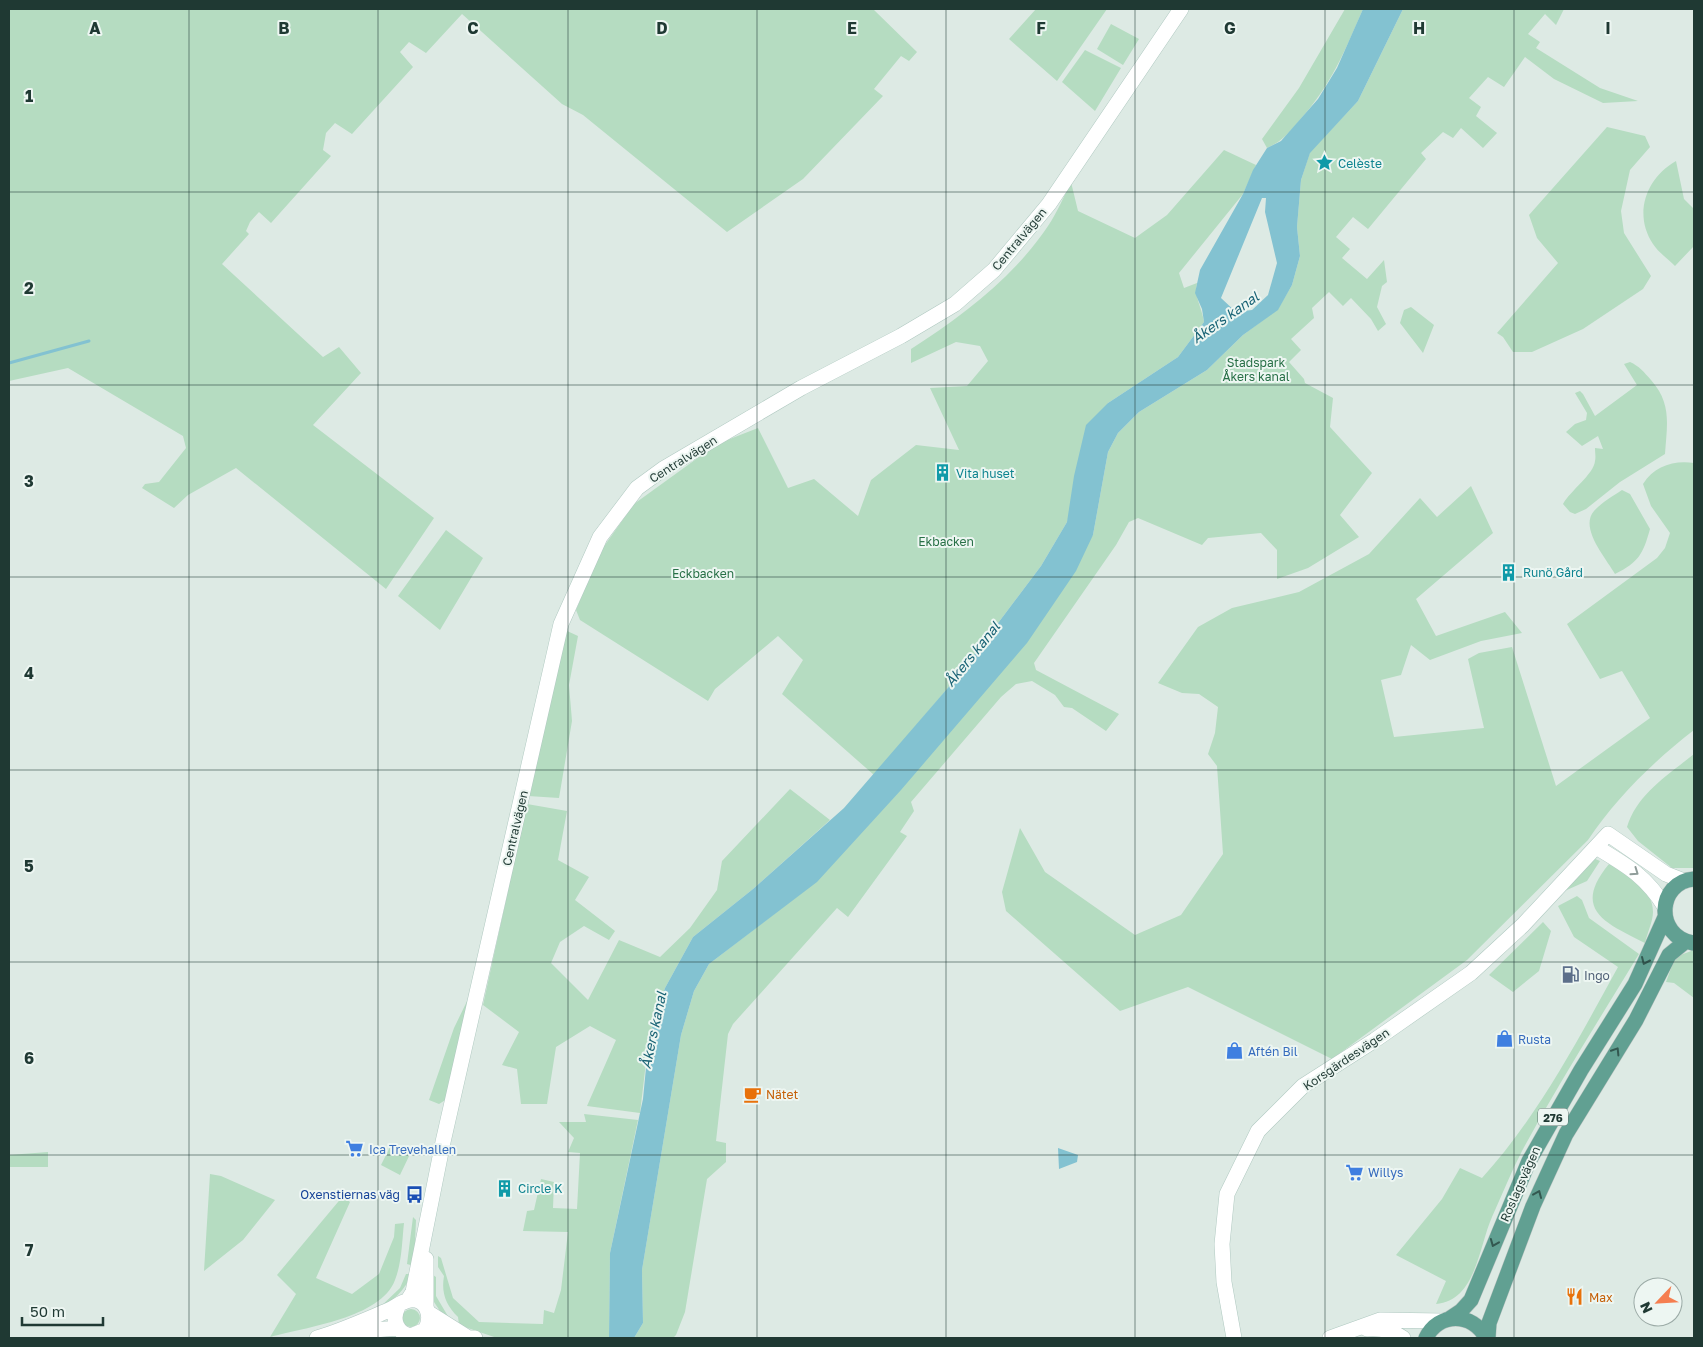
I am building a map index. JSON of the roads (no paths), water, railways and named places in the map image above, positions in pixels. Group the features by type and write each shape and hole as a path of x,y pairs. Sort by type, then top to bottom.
{"main road":[{"name":"276","path":"1689,880 1668,897 1665,912 1672,932 1690,942"},
{"name":"Roslagsvägen","path":"1426,1338 1431,1330 1461,1311 1471,1300 1529,1161 1580,1070 1635,984 1665,912"},
{"name":"Roslagsvägen","path":"1487,1338 1489,1323 1529,1215 1562,1141 1636,1020 1669,955 1690,942"},
{"path":"1446,1320 1470,1321 1487,1338"}],"street":[{"name":"Centralvägen","path":"403,1304 413,1292 425,1235 428,1209 561,624 600,537 637,488 663,469 802,388 932,318 955,304 994,270 1049,204 1181,9"},
{"name":"Korsgärdesvägen","path":"1234,1338 1224,1282 1222,1244 1227,1194 1258,1131 1303,1086 1375,1040 1471,973 1524,925 1608,834 1666,874 1689,880"},
{"path":"1596,847 1639,874 1656,891 1665,912"},
{"name":"Centralvägen","path":"425,1235 428,1310"},
{"path":"317,1338 332,1334 403,1304 420,1302 428,1310 471,1338"},
{"path":"403,1304 394,1317 398,1328 406,1335 411,1336 425,1330 450,1337 471,1338"},
{"path":"425,1330 429,1319 428,1310"},
{"path":"1330,1338 1380,1320 1446,1320"},
{"path":"332,1334 398,1328"},
{"path":"1355,1329 1378,1328 1396,1333 1403,1338"}],"water":[{"name":"Åkers kanal","path":"1363,9 1403,9 1358,101 1310,153 1301,180 1297,227 1300,256 1292,285 1278,310 1243,335 1207,370 1139,412 1118,433 1108,452 1093,535 1076,571 1027,643 901,790 817,882 709,964 694,991 681,1035 642,1270 643,1323 634,1338 609,1338 610,1253 643,1099 649,1037 665,988 693,937 753,889 844,808 959,675 1041,566 1067,522 1074,476 1086,425 1108,403 1178,357 1204,322 1202,309 1195,293 1200,270 1243,194 1253,170 1267,148 1281,141 1318,99 1337,68","holes":["1262,198 1266,198 1265,212 1277,263 1268,295 1252,310 1236,312 1221,298"]},
{"path":"1058,1148 1078,1155 1077,1162 1059,1169"}],"waterway":[{"path":"9,363 89,341"}],"place":[{"name":"Celèste","path":"1324,163"},
{"name":"Vita huset","path":"942,473"},
{"name":"Runö Gård","path":"1509,572"},
{"name":"Ingo","path":"1570,975"},
{"name":"Rusta","path":"1504,1039"},
{"name":"Aftén Bil","path":"1234,1051"},
{"name":"Nätet","path":"752,1094"},
{"name":"Ica Trevehallen","path":"355,1149"},
{"name":"Willys","path":"1354,1172"},
{"name":"Circle K","path":"504,1188"},
{"name":"Oxenstiernas väg","path":"414,1194"},
{"name":"Max","path":"1575,1297"}],"park label":[{"name":"Stadspark Åkers kanal","path":"1256,369"},
{"name":"Ekbacken","path":"946,541"},
{"name":"Eckbacken","path":"703,573"}]}
